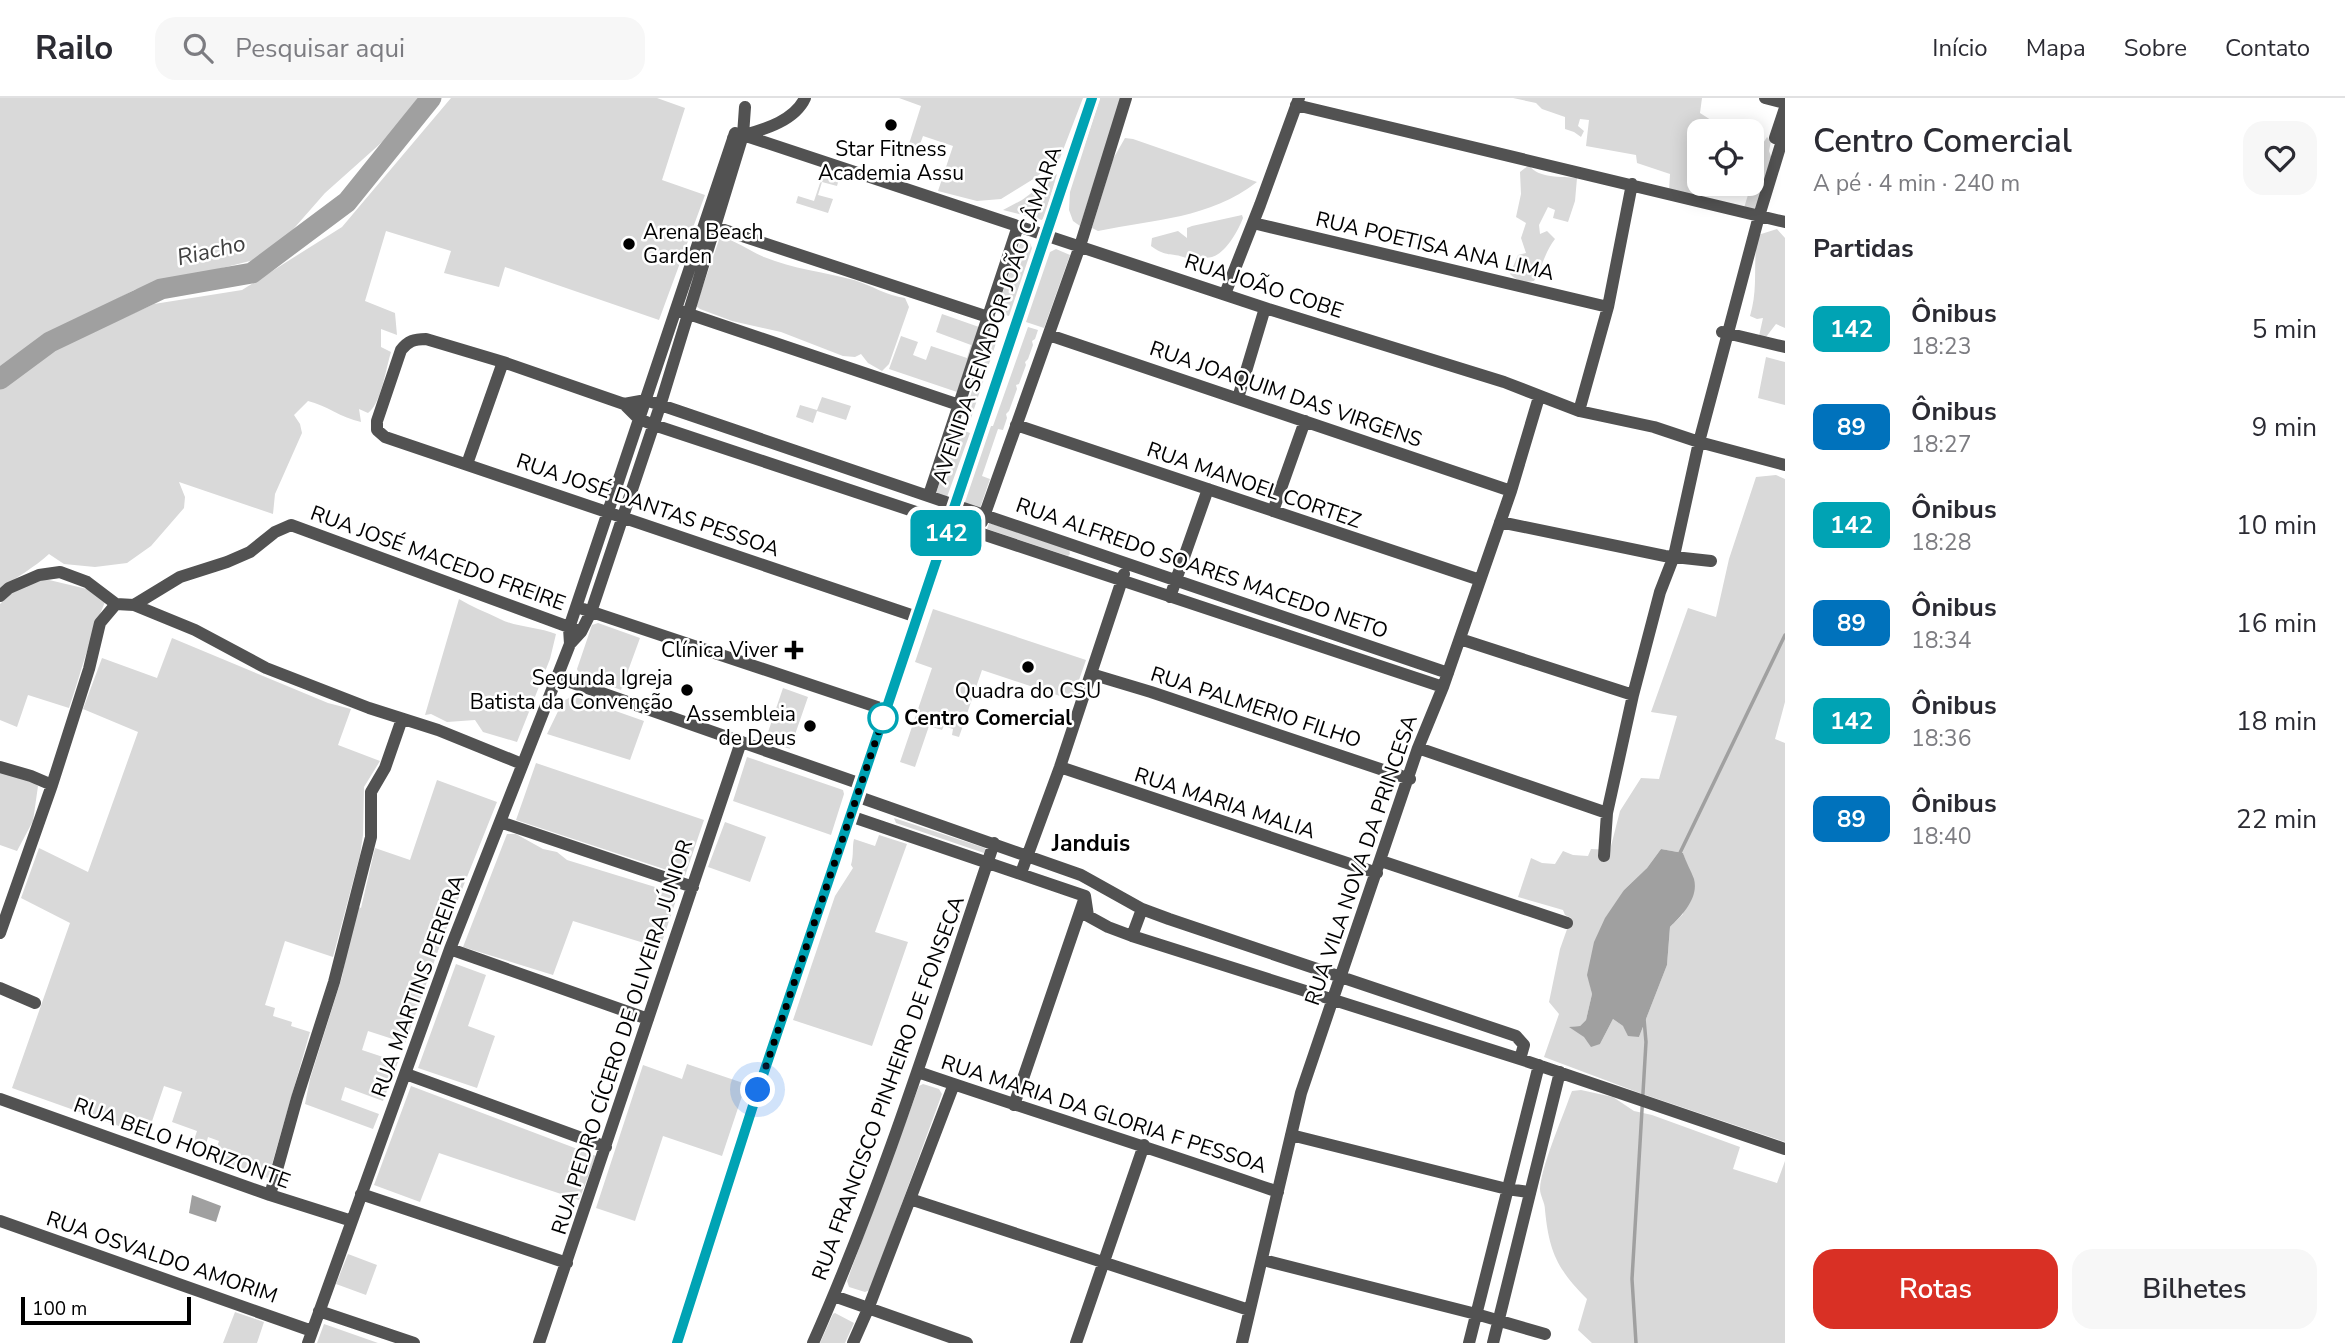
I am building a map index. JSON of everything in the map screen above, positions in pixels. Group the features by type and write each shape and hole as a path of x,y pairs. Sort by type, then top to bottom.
{"main road":[{"name":"AVENIDA SENADOR JOÃO CÂMARA","path":"677,1343 858,790 1092,98"}],"street":[{"path":"738,137 767,129 800,109 805,98"},
{"path":"979,533 1080,246 1126,98"},
{"path":"1604,856 1607,813 1633,695 1670,556 1696,441 1785,106 1765,98"},
{"path":"575,630 576,607 639,419 681,312 747,102"},
{"path":"1225,294 1297,102 1785,222"},
{"path":"1755,215 1785,131"},
{"name":"RUA JOÃO COBE","path":"738,137 1047,235 1265,308 1504,382 1578,411 1654,427 1785,465"},
{"path":"1578,411 1608,307 1632,184"},
{"name":"RUA POETISA ANA LIMA","path":"1252,223 1608,307"},
{"path":"709,225 988,317"},
{"name":"AVENIDA SENADOR JOÃO CÂMARA","path":"929,495 1018,226"},
{"path":"1238,398 1265,308"},
{"path":"681,312 959,405"},
{"path":"575,630 591,612 654,425 681,312"},
{"path":"1725,333 1785,348"},
{"name":"RUA JOAQUIM DAS VIRGENS","path":"1049,335 1511,491"},
{"name":"RUA ALFREDO SOARES MACEDO NETO","path":"377,421 401,350 407,342 415,339 434,340 624,404 639,419 654,425 1443,687"},
{"path":"467,464 503,362"},
{"name":"RUA VILA NOVA DA PRINCESA","path":"1242,1343 1301,1093 1410,779 1418,748 1443,687 1511,491 1539,397"},
{"name":"RUA ALFREDO SOARES MACEDO NETO","path":"624,404 646,400 1448,673"},
{"name":"RUA JOSÉ DANTAS PESSOA","path":"377,421 377,430 385,437 917,617"},
{"path":"1273,511 1304,421"},
{"name":"RUA MANOEL CORTEZ","path":"1016,425 1480,580"},
{"path":"1170,597 1208,489"},
{"path":"907,509 913,490"},
{"path":"1500,522 1670,556 1711,561"},
{"name":"RUA JOSÉ MACEDO FREIRE","path":"134,604 180,577 250,552 275,532 290,525 575,630"},
{"path":"1072,564 1078,546"},
{"path":"1021,873 1060,767 1128,563"},
{"path":"0,596 9,588 39,575 60,572 87,582 116,604 134,604 195,630 266,668 438,730 522,764"},
{"path":"0,933 52,785 89,669 100,623 116,604"},
{"path":"576,607 886,710"},
{"path":"1278,634 1284,616"},
{"name":"RUA MARTINS PEREIRA","path":"310,1337 450,949 575,630"},
{"path":"1460,639 1633,695"},
{"name":"RUA PALMERIO FILHO","path":"1090,674 1410,779"},
{"path":"556,677 741,742 858,790 893,809 1081,875 1142,909 1516,1036 1524,1045 1520,1059"},
{"path":"270,1195 334,982 370,837 371,792 385,768 402,719"},
{"name":"RUA PEDRO CÍCERO DE OLIVEIRA JÚNIOR","path":"539,1343 741,742"},
{"path":"1418,748 1607,813"},
{"path":"0,767 52,785"},
{"name":"RUA MARIA MALIA","path":"1060,767 1567,923"},
{"path":"887,828 893,809"},
{"path":"850,816 1085,897"},
{"path":"500,822 693,887"},
{"name":"RUA FRANCISCO PINHEIRO DE FONSECA","path":"813,1343 834,1296 918,1072 994,843"},
{"path":"1085,897 1088,916 1132,936 1539,1065 1785,1149"},
{"path":"1014,1105 1085,897"},
{"path":"1132,936 1142,909"},
{"path":"450,949 649,1018"},
{"path":"0,988 35,1003"},
{"path":"1469,1343 1539,1065"},
{"name":"RUA MARIA DA GLORIA F PESSOA","path":"918,1072 1144,1145 1278,1192"},
{"path":"1493,1343 1560,1072"},
{"path":"406,1074 606,1147"},
{"path":"853,1343 954,1084"},
{"name":"RUA BELO HORIZONTE","path":"0,1099 270,1195 352,1221"},
{"path":"1291,1135 1507,1189 1529,1192"},
{"path":"1076,1343 1144,1145"},
{"path":"361,1195 567,1263"},
{"path":"910,1199 1249,1310"},
{"name":"RUA OSVALDO AMORIM","path":"0,1220 310,1337"},
{"path":"1263,1260 1545,1334"},
{"path":"834,1296 967,1343"},
{"path":"319,1311 414,1343"}],"shaded area":[{"path":"0,98 418,98 390,135 325,193 289,234 254,260 134,290 24,352 0,371"},
{"path":"451,98 657,98 685,108 662,180 705,195 659,320 505,267 499,287 444,273 451,251 386,231 365,301 395,313 397,335 381,329 381,347 391,352 380,394 368,413 359,409 361,422 308,401 294,415 302,433 275,494 273,514 179,482 185,497 184,508 151,546 127,563 95,567 64,564 49,554 0,590 0,389 51,351 154,304 242,290 342,227"},
{"path":"899,98 1083,98 1060,158 1035,178 1001,199 977,201 938,191 953,146 923,136 919,147 909,144 921,106"},
{"path":"1100,98 1121,98 1080,226 1073,221 1069,210 1070,192"},
{"path":"1513,98 1702,98 1700,113 1709,119 1687,119 1687,194 1669,191 1670,174 1637,163 1636,155 1586,146 1589,120 1580,119 1578,126 1584,131 1581,137 1565,129 1565,117 1542,109 1536,103"},
{"path":"1767,137 1771,141 1769,151 1772,159 1764,185 1764,142"},
{"path":"1125,138 1257,182 1220,204 1201,211 1098,231 1092,228 1113,159"},
{"path":"1529,165 1544,175 1577,178 1575,201 1568,222 1553,218 1555,210 1548,207 1539,225 1540,234 1547,231 1555,239 1534,281 1527,282 1510,274 1518,255 1526,253 1521,238 1526,223 1516,217 1521,194 1520,172"},
{"path":"823,174 839,179 837,186 822,182 818,195 833,199 828,213 796,203 798,196 814,201"},
{"path":"1057,174 1042,220 1003,210 1022,200"},
{"path":"1748,196 1761,196 1756,211 1744,208"},
{"path":"1242,215 1241,223 1231,241 1212,257 1186,258 1161,252 1151,246 1152,238 1178,231 1187,238 1187,228"},
{"path":"1777,229 1785,238 1785,328 1776,324 1766,337 1759,336 1763,318 1750,316 1754,295 1756,246 1758,235"},
{"path":"720,237 775,261 854,280 905,298 909,307 889,364 882,371 868,363 861,354 855,357 843,356 781,332 732,321 696,306"},
{"path":"1021,241 1030,243 1032,248 1009,316 996,312"},
{"path":"1056,249 1070,255 1044,328 1026,322 1050,252"},
{"path":"942,314 979,327 957,392 889,369 901,336 918,342 913,355 926,360 931,346 967,358 971,345 936,332"},
{"path":"1028,327 1038,330 1019,384 1016,385 1003,430 998,429 982,476 990,479 980,508 966,504 991,426"},
{"path":"991,338 997,340 968,427 961,425 966,419 964,415 973,388 977,386 985,354 989,352 987,348"},
{"path":"1766,357 1785,362 1785,405 1758,398"},
{"path":"822,397 851,406 846,420 817,411 813,423 796,417 800,405 817,410"},
{"path":"957,428 970,433 947,497 936,494"},
{"path":"1776,475 1785,479 1785,702 1775,739 1785,743 1785,1142 1544,1057 1559,1014 1549,1002 1560,949 1571,918 1565,915 1563,910 1518,897 1531,858 1542,863 1555,864 1563,851 1588,856 1591,849 1610,850 1620,811 1641,778 1659,779 1677,716 1651,712 1688,608 1716,617 1729,559 1756,477","holes":["1661,849 1683,853 1687,865 1683,914 1670,927 1667,965 1639,1037 1613,1019 1600,1044 1571,1027 1580,1026 1586,1020 1592,994 1588,975 1624,890 1647,868"]},
{"path":"989,523 1069,549 1070,554 1068,556 987,529"},
{"path":"45,579 91,590 105,602 69,708 28,695 17,727 0,720 0,604 15,590"},
{"path":"459,599 506,622 556,634 550,659 517,742 483,732 475,720 447,722 431,714 425,715"},
{"path":"933,609 1086,660 1072,700 982,670 959,737 952,735 953,729 944,726 942,730 929,726 915,767 900,762 932,668 915,662"},
{"path":"598,623 640,638 621,690 579,674 577,669 592,625"},
{"path":"172,638 328,703 351,709 338,745 380,761 364,787 360,855 333,957 285,941 265,1005 275,1008 273,1016 310,1032 268,1178 213,1159 219,1141 208,1137 206,1144 194,1140 197,1131 172,1122 182,1092 164,1086 147,1136 12,1088 70,923 21,898 39,848 88,872 138,732 83,709 102,658 157,678"},
{"path":"783,688 808,697 790,749 765,741"},
{"path":"573,696 644,721 630,760 547,734 563,701"},
{"path":"747,757 843,790 831,835 733,801"},
{"path":"536,763 704,820 685,876 516,820"},
{"path":"0,770 30,780 38,786 33,821 17,851 0,845"},
{"path":"437,780 497,802 443,937 405,1043 368,1031 362,1050 398,1062 383,1101 345,1087 341,1100 379,1114 373,1129 305,1104 310,1079 342,977 356,906 361,908 375,848 410,860"},
{"path":"894,818 985,848 985,851 984,853 896,823"},
{"path":"725,822 766,837 750,882 708,867"},
{"path":"507,834 516,834 543,849 557,852 567,860 678,894 660,948 573,921 553,975 463,947"},
{"path":"879,835 907,844 875,932 908,942 872,1046 793,1020 835,896 853,868 851,865 854,839 875,846"},
{"path":"1661,849 1683,853 1694,879 1692,899 1670,927 1667,965 1639,1037 1628,1036 1623,1026 1613,1019 1600,1044 1591,1047 1584,1037 1569,1027 1580,1026 1586,1020 1592,994 1587,975 1594,942 1605,918 1624,890 1647,868"},
{"path":"456,964 486,975 468,1026 495,1036 477,1088 418,1068"},
{"path":"687,1064 746,1084 722,1156 663,1136 635,1221 596,1208 643,1065 682,1079"},
{"path":"923,1084 939,1089 942,1094 870,1290 865,1292 849,1287 847,1281 919,1086"},
{"path":"411,1086 596,1156 579,1200 439,1153 420,1202 374,1185"},
{"path":"1581,1090 1613,1097 1634,1111 1740,1147 1733,1169 1777,1183 1785,1161 1785,1343 1592,1343 1578,1330 1587,1299 1568,1278 1556,1259 1540,1189 1548,1156 1572,1091"},
{"path":"192,1195 221,1206 216,1222 189,1213"},
{"path":"348,1254 377,1265 366,1295 336,1284"},
{"path":"235,1312 264,1322 257,1343 223,1343"},
{"path":"833,1314 854,1323 845,1343 820,1343"},
{"path":"324,1324 378,1343 317,1343"}],"waterway":[{"name":"Riacho","path":"0,379 50,342 161,289 252,273 347,202 431,98"},
{"path":"1678,857 1785,635"},
{"path":"1636,1343 1632,1279 1646,1042 1644,1019"}],"bus line":[{"name":"142","path":"677,1343 758,1090 1092,98"}],"place":[{"name":"Star Fitness Academia Assu","path":"891,125"},
{"name":"Arena Beach Garden","path":"629,244"},
{"name":"Clínica Viver","path":"794,650"},
{"name":"Quadra do CSU","path":"1028,667"},
{"name":"Segunda Igreja Batista da Convenção","path":"687,690"},
{"name":"Centro Comercial","path":"883,718"},
{"name":"Assembleia de Deus","path":"810,726"}],"district":[{"name":"Janduis","path":"1091,843"}],"route":[{"path":"758,1090 886,710 883,718"}]}
